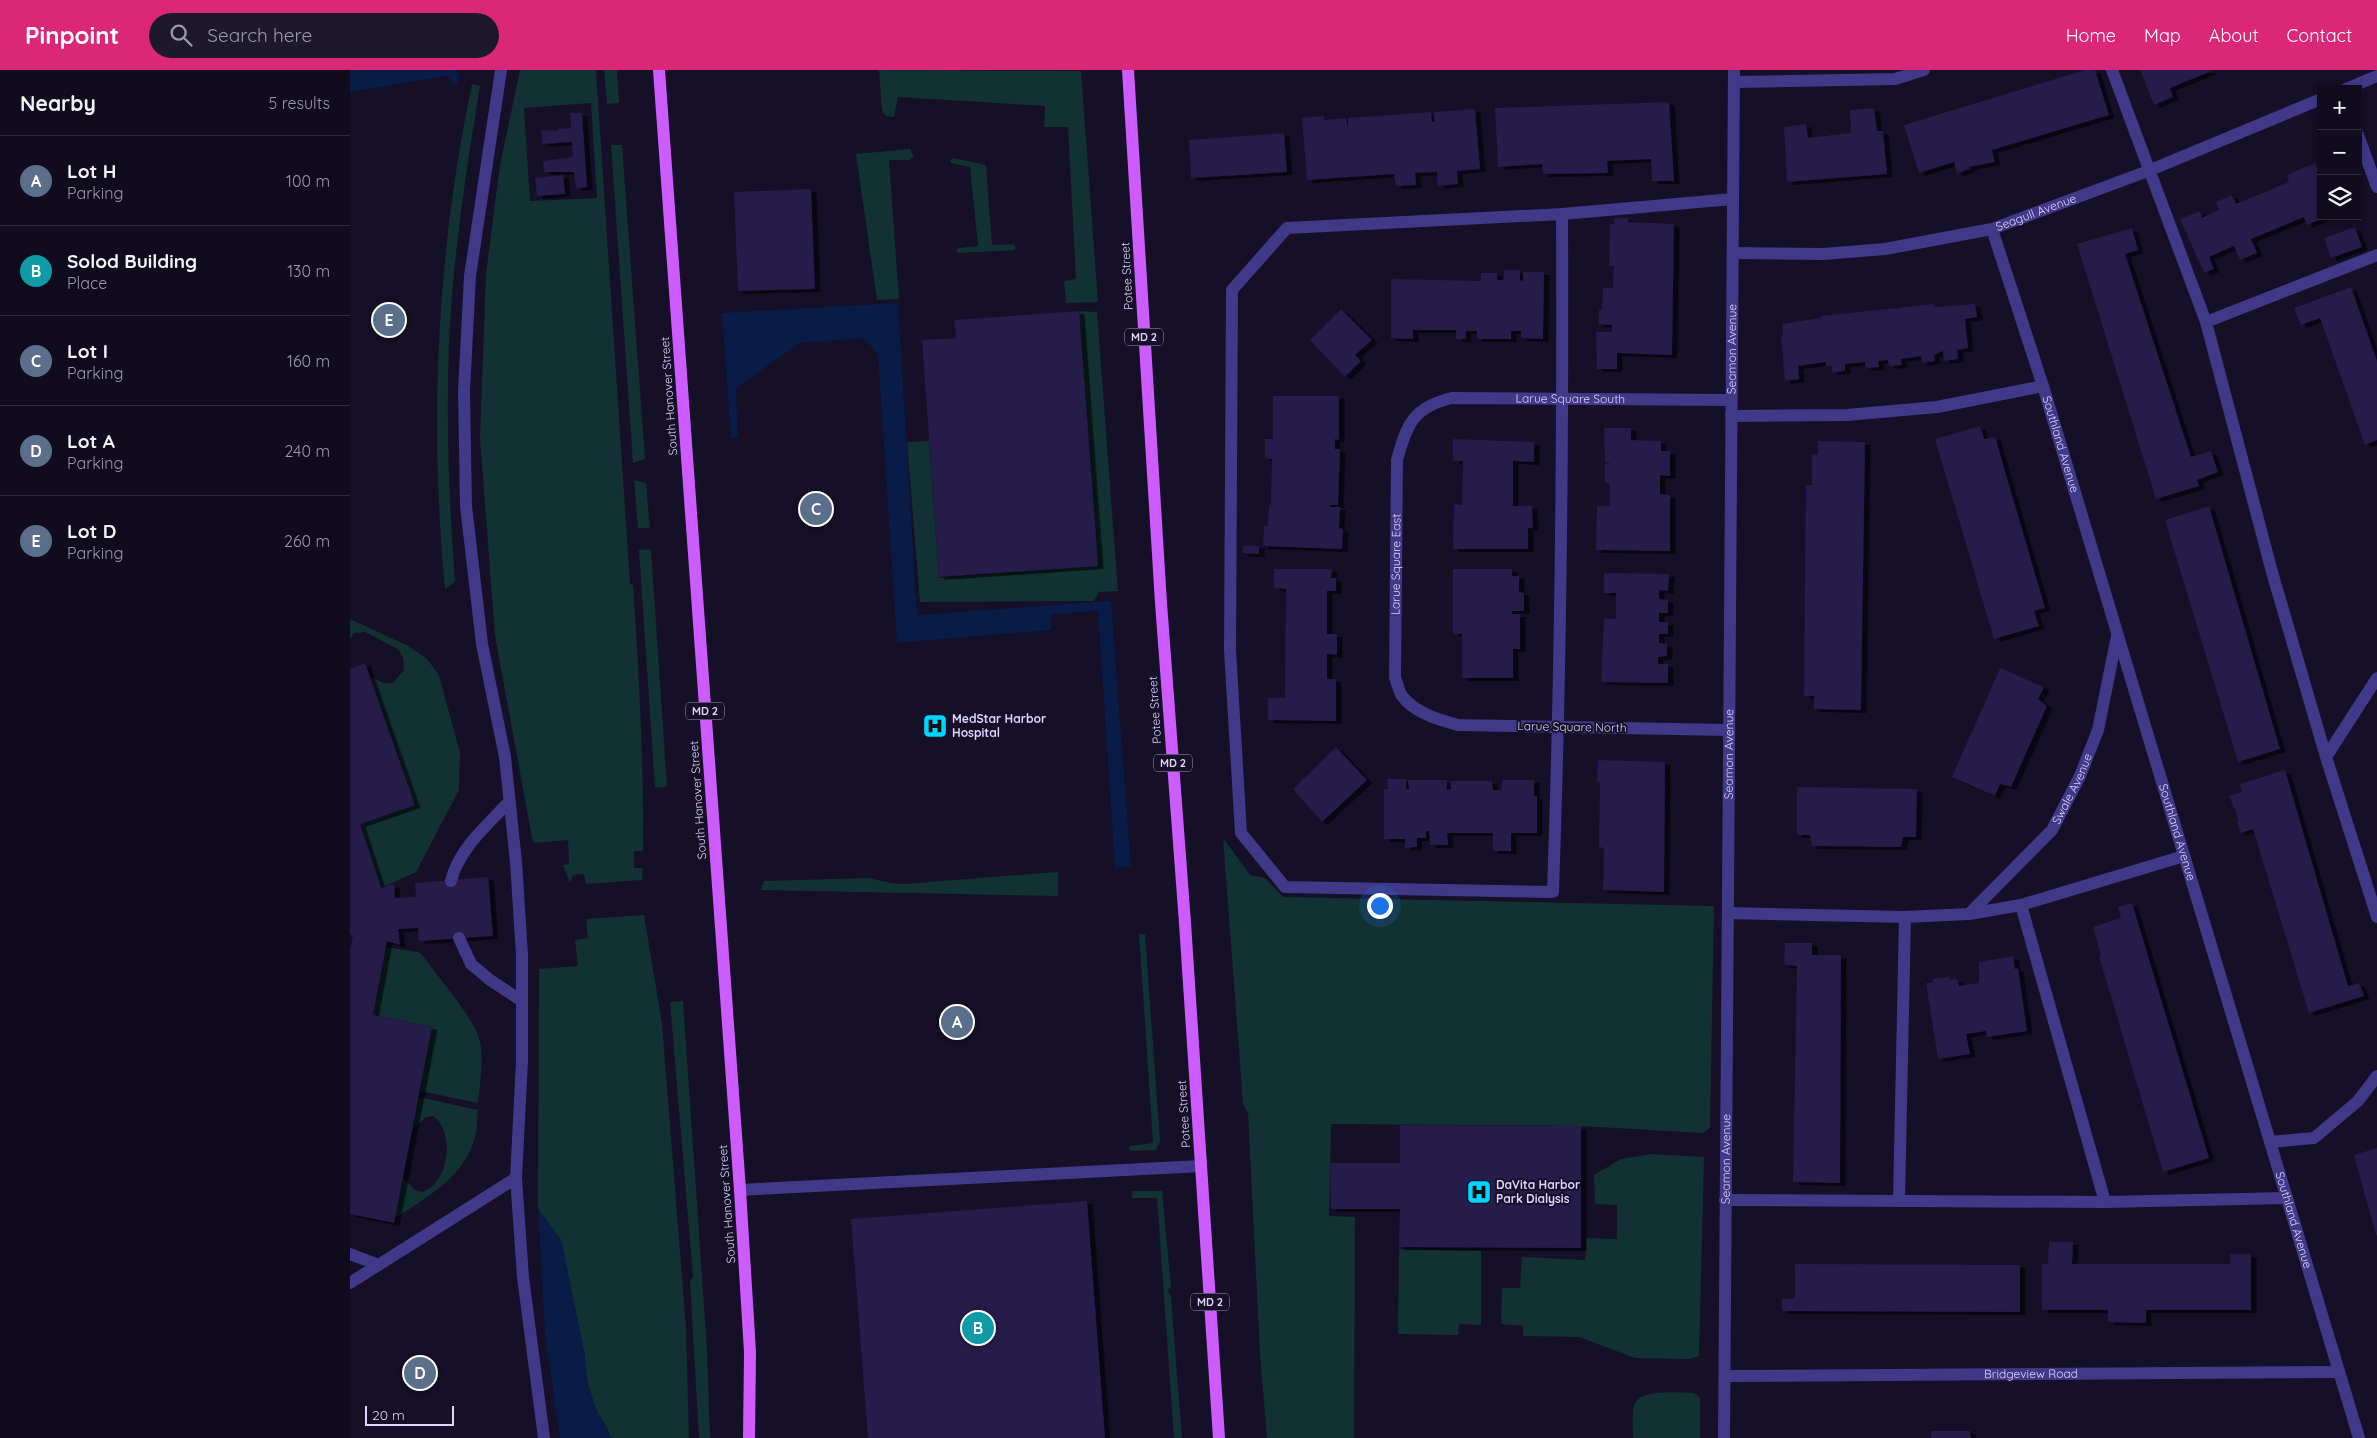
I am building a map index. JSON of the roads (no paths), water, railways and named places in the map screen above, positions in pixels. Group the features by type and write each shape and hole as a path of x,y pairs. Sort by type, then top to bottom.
{"main road":[{"name":"South Hanover Street","path":"659,70 740,1190 750,1352 749,1438"},
{"name":"Potee Street","path":"1128,70 1161,603 1219,1438"}],"street":[{"path":"500,70 470,276 464,391 466,506 482,644 505,757 517,871 522,1001 522,1061 516,1178 523,1277 544,1438"},
{"path":"1734,76 1895,79 1924,70"},
{"path":"2112,70 2148,171 2206,322 2272,572 2326,757 2377,917"},
{"name":"Seamon Avenue","path":"1724,1438 1734,76"},
{"path":"2356,85 2377,76"},
{"name":"Seagull Avenue","path":"1733,254 1823,254 1885,249 1992,229 2148,171 2317,101"},
{"path":"2362,147 2377,187"},
{"path":"1562,214 1563,399 1558,727 1553,892 1285,886 1241,833 1230,650 1232,290 1287,228 1562,214 1733,199"},
{"name":"Southland Avenue","path":"1992,229 2044,386 2359,1438"},
{"path":"2206,322 2377,255"},
{"path":"1731,416 1847,415 1937,407 2044,386"},
{"name":"Larue Square South","path":"1415,416 1431,403 1452,398 1731,400"},
{"name":"Larue Square East","path":"1415,416 1404,436 1397,460 1395,677 1402,696 1418,710"},
{"name":"Swale Avenue","path":"1969,914 2052,830 2080,776 2098,730 2118,634"},
{"path":"2326,757 2377,678"},
{"name":"Larue Square North","path":"1418,710 1438,720 1458,725 1729,730"},
{"path":"450,881 464,854 510,802"},
{"path":"1728,913 1905,917 1969,914 2021,905 2184,856"},
{"path":"2021,905 2105,1202"},
{"path":"1899,1199 1905,917"},
{"path":"459,938 471,964 490,980 522,1001"},
{"path":"2270,1142 2314,1138 2358,1101 2377,1076"},
{"path":"740,1190 1201,1166"},
{"path":"350,1283 516,1178"},
{"path":"1726,1200 1899,1199 2105,1202 2287,1198"},
{"path":"350,1254 379,1265"},
{"name":"Bridgeview Road","path":"1724,1376 2339,1372"}],"water":[{"path":"350,70 456,70 459,77 456,86 451,83 448,76 350,92"},
{"path":"898,303 917,615 1111,601 1131,867 1115,868 1098,611 1051,614 1051,630 897,643 878,355 864,338 800,343 736,388 738,437 731,438 722,313"},
{"path":"538,1209 561,1240 584,1352 587,1381 595,1407 612,1438 560,1438 545,1333"}],"place":[{"name":"Lot D","path":"389,320"},
{"name":"Lot I","path":"816,509"},
{"name":"MedStar Harbor Hospital","path":"935,726"},
{"name":"Lot H","path":"957,1022"},
{"name":"DaVita Harbor Park Dialysis","path":"1479,1192"},
{"name":"Solod Building","path":"978,1328"},
{"name":"Lot A","path":"420,1373"}]}
